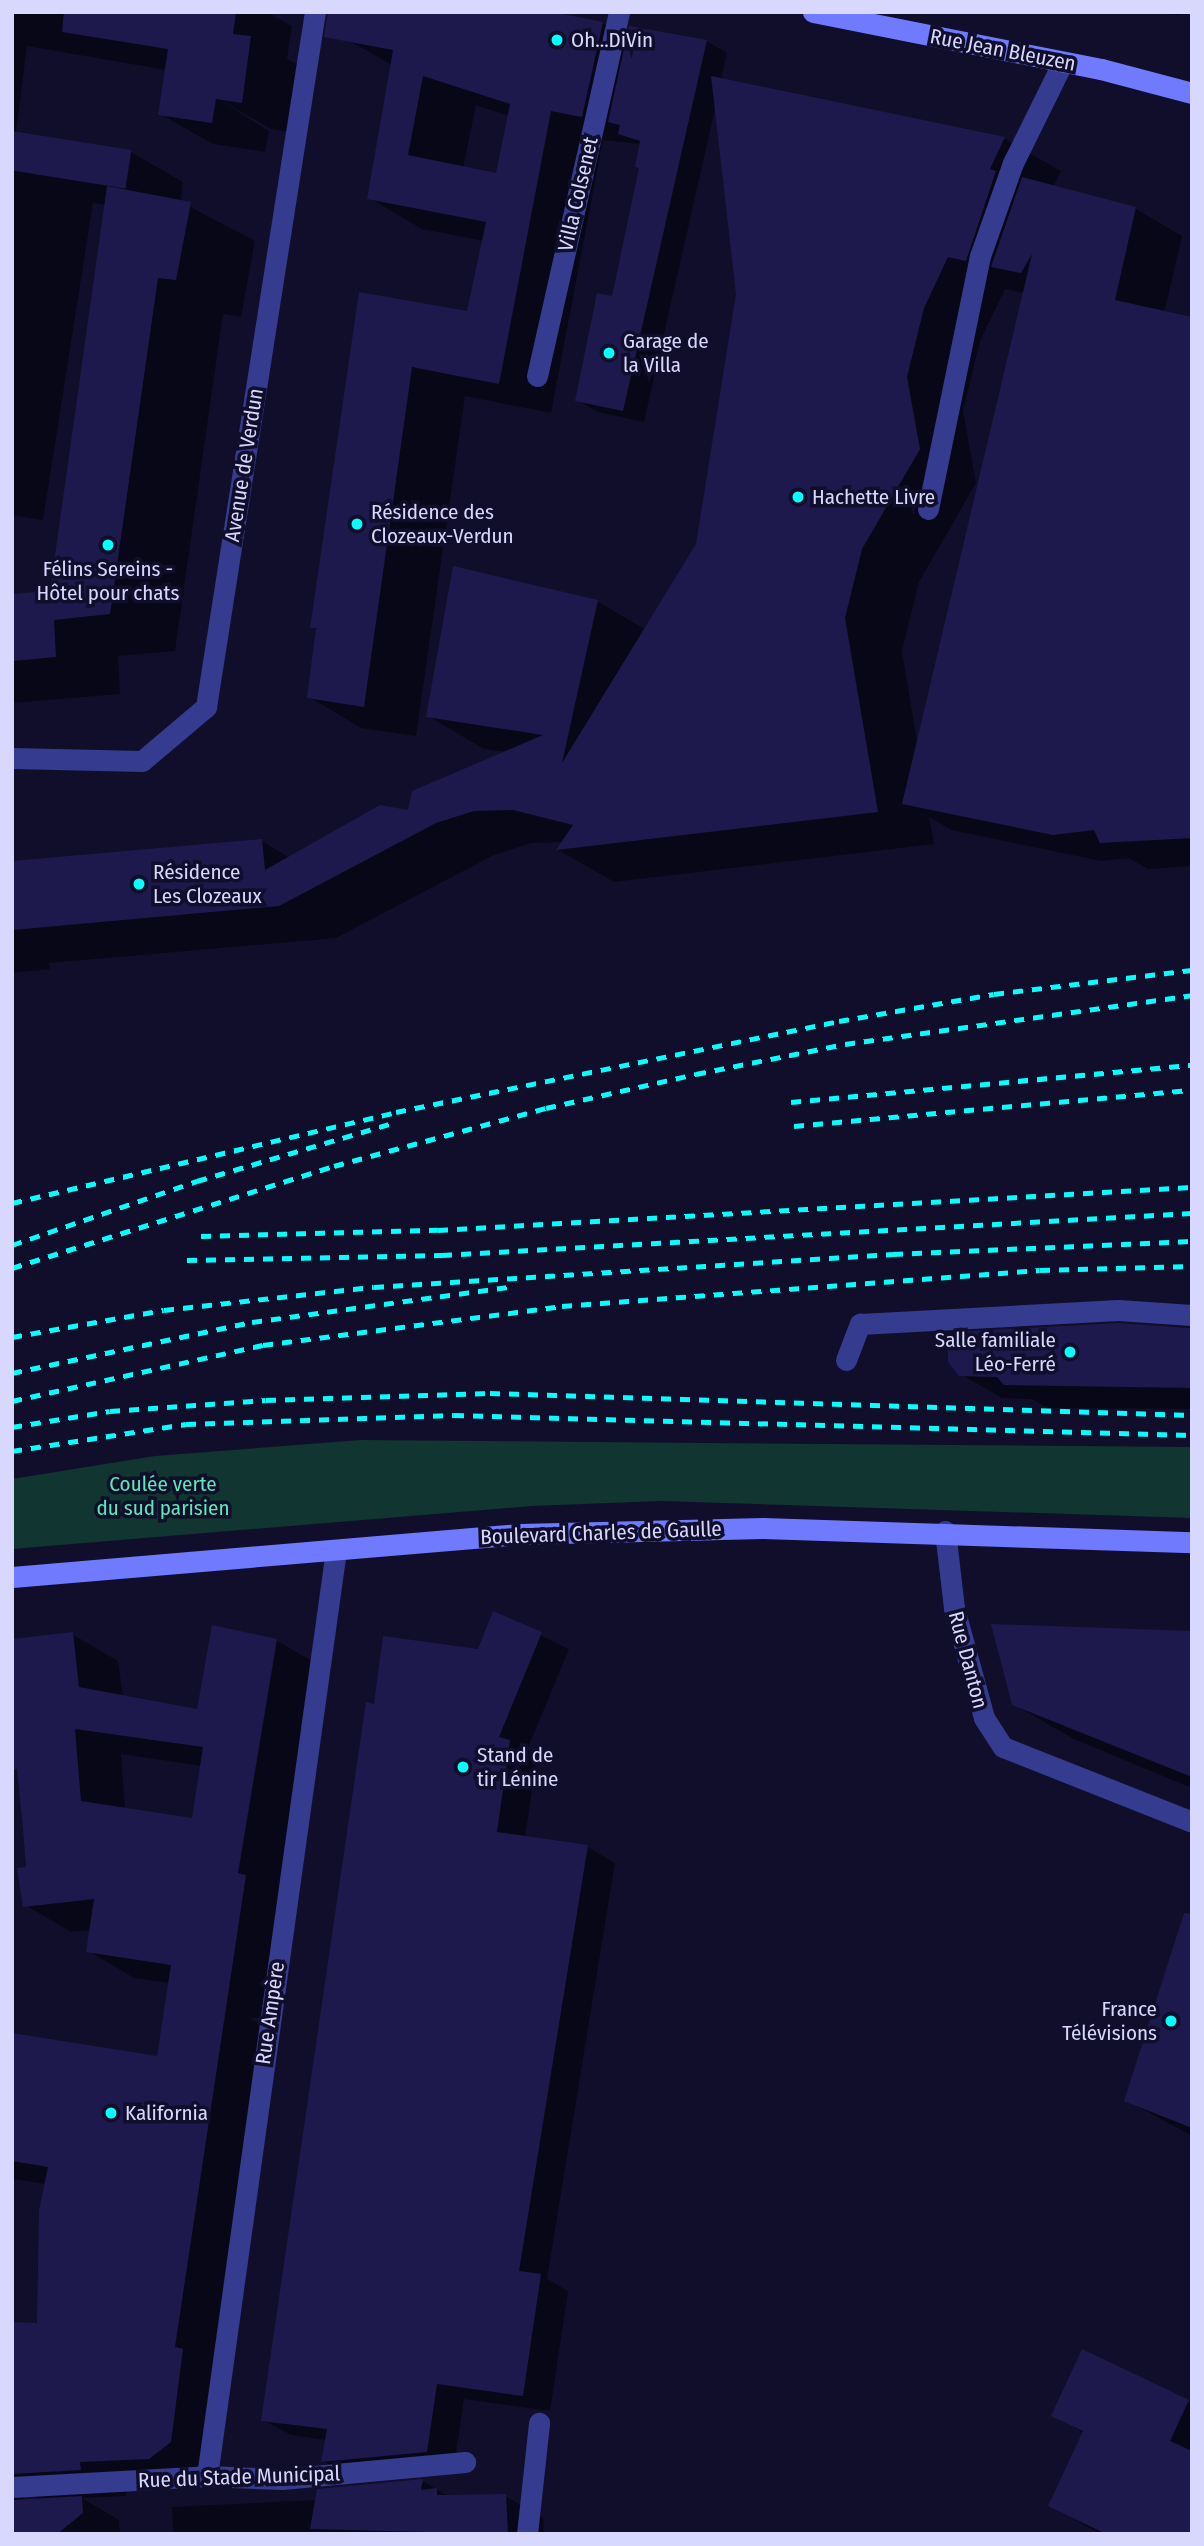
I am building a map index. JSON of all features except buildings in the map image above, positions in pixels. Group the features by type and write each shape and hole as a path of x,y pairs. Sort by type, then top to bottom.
{"main road":[{"name":"Rue Jean Bleuzen","path":"813,12 1063,62 1192,93"},
{"name":"Boulevard Charles de Gaulle","path":"12,1577 546,1533 763,1528 945,1531 1192,1542"}],"street":[{"name":"Avenue de Verdun","path":"12,758 142,761 206,706 315,12"},
{"name":"Villa Colsenet","path":"537,376 620,12"},
{"path":"928,509 980,256 1013,163 1063,62"},
{"path":"846,1360 860,1324 1118,1310 1192,1315"},
{"name":"Rue Danton","path":"945,1531 954,1608 984,1718 1003,1747 1192,1822"},
{"name":"Rue Ampère","path":"207,2476 336,1550"},
{"path":"527,2534 539,2424"},
{"name":"Rue du Stade Municipal","path":"12,2487 207,2476 282,2479 465,2462"}],"green space":[{"name":"Coulée verte du sud parisien","path":"361,1440 1192,1447 1192,1518 661,1501 532,1506 12,1549 12,1479 155,1456"}],"railway":[{"path":"12,1203 396,1112 839,1021 994,994 1192,970"},
{"path":"12,1268 334,1166 546,1108 845,1044 1192,995"},
{"path":"791,1102 1192,1065"},
{"path":"794,1126 1192,1090"},
{"path":"12,1245 197,1181 396,1122"},
{"path":"201,1236 438,1230 1192,1187"},
{"path":"187,1260 442,1255 1192,1213"},
{"path":"12,1337 164,1310 374,1287 893,1254 1192,1241"},
{"path":"12,1401 263,1345 562,1306 1040,1270 1192,1266"},
{"path":"12,1373 252,1322 515,1286"},
{"path":"12,1427 110,1411 266,1400 490,1393 1192,1415"},
{"path":"12,1451 186,1424 454,1415 1192,1435"}],"place":[{"name":"Oh...DiVin","path":"557,40"},
{"name":"Garage de la Villa","path":"609,353"},
{"name":"Hachette Livre","path":"798,497"},
{"name":"Résidence des Clozeaux-Verdun","path":"357,524"},
{"name":"Félins Sereins - Hôtel pour chats","path":"108,545"},
{"name":"Résidence Les Clozeaux","path":"139,884"},
{"name":"Salle familiale Léo-Ferré","path":"1070,1352"},
{"name":"Stand de tir Lénine","path":"463,1767"},
{"name":"France Télévisions","path":"1171,2021"},
{"name":"Kalifornia","path":"111,2113"}]}
